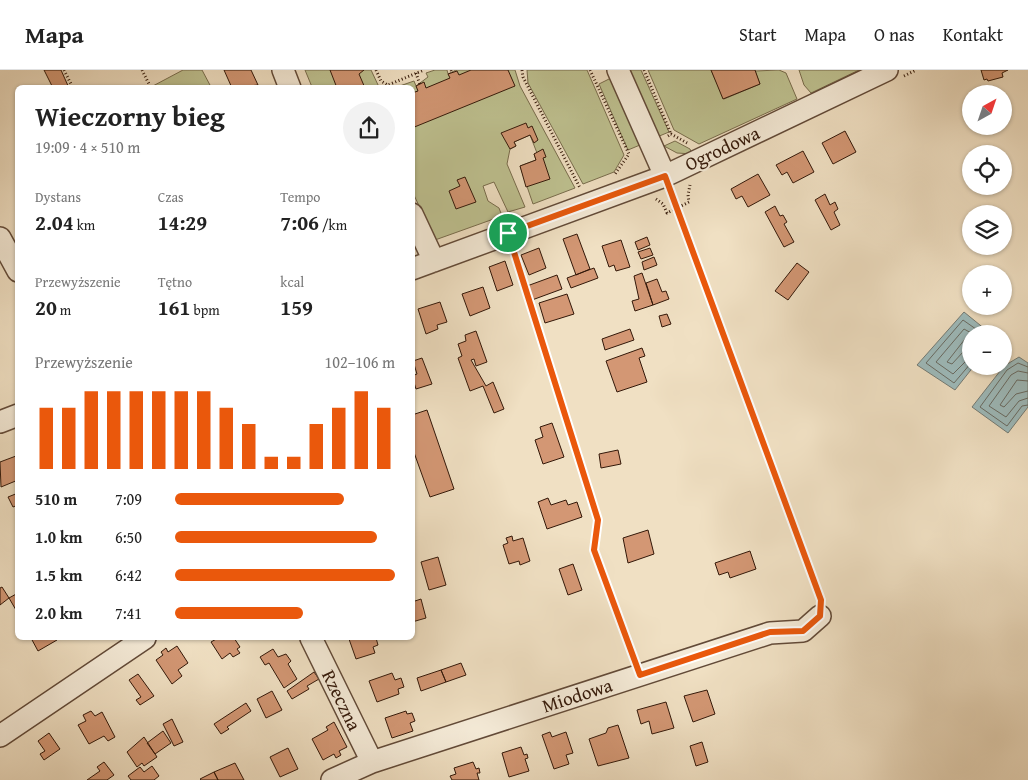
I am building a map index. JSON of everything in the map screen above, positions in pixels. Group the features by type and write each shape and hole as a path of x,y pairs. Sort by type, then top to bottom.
{"street":[{"path":"283,70 289,85"},
{"path":"618,70 665,176"},
{"name":"Ogrodowa","path":"415,268 665,176 887,70"},
{"path":"415,220 434,261"},
{"path":"0,238 15,266"},
{"path":"0,422 15,416"},
{"name":"Miodowa","path":"332,780 372,762 770,632 803,631 820,616"},
{"path":"0,736 142,640"},
{"name":"Rzeczna","path":"312,640 372,762"}],"path":[{"path":"64,70 72,85"},
{"path":"142,70 150,85"},
{"path":"376,70 385,85"},
{"path":"391,85 424,70"},
{"path":"522,70 523,78 581,190"},
{"path":"590,70 629,154 612,179"},
{"path":"644,70 671,134"},
{"path":"416,73 420,85"},
{"path":"665,176 821,600 820,616"},
{"path":"572,194 589,187"},
{"path":"508,233 598,520 594,550 640,675"}],"green space":[{"path":"183,70 202,70 210,85 155,85"},
{"path":"305,70 371,70 378,85 311,85"},
{"path":"435,70 447,70 448,74 456,70 515,70 520,86 575,188 533,204 520,166 536,160 534,154 537,153 530,135 514,142 516,146 510,149 507,164 525,207 508,212 494,182 483,186 488,201 499,208 502,216 435,240 415,197 415,85 403,85 414,81 416,86 428,77 426,73"},
{"path":"527,70 587,70 624,155 614,172 583,184 528,83"},
{"path":"641,70 669,132 657,137 627,71"},
{"path":"648,70 711,70 724,99 760,84 755,71 779,70 786,73 797,99 699,144 674,130"},
{"path":"799,70 859,70 811,93 804,85"},
{"path":"611,78 640,145 628,150 599,84"},
{"path":"675,141 690,149 692,154 677,153 664,146"}],"water":[{"path":"962,314 968,315 980,325 962,325 962,375 967,375 955,390 917,365"},
{"path":"1019,357 1028,363 1028,407 1008,433 972,407 997,375 1012,375 1012,361"}],"building":[{"path":"44,70 61,70 68,85 52,85"},
{"path":"224,70 251,70 258,85 231,85"},
{"path":"330,70 364,70 359,74 364,85 336,85"},
{"path":"471,70 508,70 515,86 415,127 415,92 418,91 416,86 424,82 426,88 450,78 448,74 457,71 459,75"},
{"path":"711,70 755,70 760,84 723,99"},
{"path":"981,70 1008,70 1002,73 1003,77 988,81 987,79 984,80"},
{"path":"526,123 528,128 532,126 538,140 534,143 530,135 514,142 516,146 510,149 501,133"},
{"path":"845,131 856,152 833,164 822,143"},
{"path":"543,149 546,157 543,158 550,179 526,187 520,166 536,160 534,154"},
{"path":"803,151 814,172 793,183 787,172 782,175 776,165"},
{"path":"758,174 770,195 748,207 742,196 736,199 731,189"},
{"path":"465,177 476,202 456,209 449,191 460,186 457,180"},
{"path":"825,194 830,205 835,202 838,209 834,212 840,225 831,230 815,200"},
{"path":"775,206 780,216 783,215 787,222 784,224 794,242 784,247 765,212"},
{"path":"577,234 590,269 576,275 563,239"},
{"path":"647,237 650,245 638,250 635,242"},
{"path":"621,240 630,267 616,271 614,265 609,267 602,246"},
{"path":"539,248 546,268 529,275 521,255"},
{"path":"650,248 653,255 641,259 638,252"},
{"path":"654,257 657,265 644,270 642,262"},
{"path":"505,261 513,285 497,291 489,267"},
{"path":"797,263 809,272 788,300 775,291"},
{"path":"594,268 598,278 571,288 567,278"},
{"path":"642,273 653,305 635,311 632,301 639,299 634,276"},
{"path":"557,275 562,289 532,300 527,286"},
{"path":"657,279 662,292 666,291 669,299 653,305 646,283"},
{"path":"483,287 490,308 470,316 462,294"},
{"path":"567,294 574,314 545,323 539,303"},
{"path":"440,302 447,322 437,325 438,329 426,334 418,309"},
{"path":"667,314 671,324 662,327 659,316"},
{"path":"630,329 634,340 605,350 602,339"},
{"path":"476,331 487,362 476,366 474,359 471,360 486,386 493,382 504,409 494,413 483,386 470,391 458,358 462,356 458,344 466,341 465,335"},
{"path":"642,348 645,356 639,358 647,382 617,392 606,361"},
{"path":"422,358 432,384 416,389 415,375 417,374 415,360"},
{"path":"427,410 454,489 430,497 415,455 415,414"},
{"path":"552,423 564,457 543,464 535,440 543,437 540,427"},
{"path":"618,450 621,464 601,468 599,454"},
{"path":"15,456 15,481 1,487 0,462"},
{"path":"15,494 15,506 13,507 8,497"},
{"path":"548,498 551,505 566,500 568,505 577,502 582,517 547,529 538,502"},
{"path":"648,530 654,554 628,563 623,538"},
{"path":"512,536 513,541 523,538 530,561 520,565 519,561 509,564 503,545 508,543 506,538"},
{"path":"750,551 756,569 730,578 728,572 719,575 715,563"},
{"path":"438,557 446,585 429,590 421,562"},
{"path":"573,564 582,590 568,595 559,569"},
{"path":"2,587 9,598 0,605 0,588"},
{"path":"15,595 15,608 9,598"},
{"path":"421,599 426,618 415,621 415,601"},
{"path":"32,640 57,640 38,651"},
{"path":"214,640 235,640 240,647 237,649 240,653 233,657 230,653 222,659 211,642"},
{"path":"349,640 377,640 378,645 373,647 375,653 356,659"},
{"path":"177,646 188,663 178,670 182,676 172,684 156,660 163,655 161,652 166,648 168,652"},
{"path":"273,649 278,657 286,654 291,661 288,664 297,679 284,688 269,663 265,665 260,657"},
{"path":"461,663 466,675 446,682 441,670"},
{"path":"441,670 446,682 421,691 417,678"},
{"path":"314,672 319,679 307,686 309,689 292,699 287,691"},
{"path":"392,673 395,680 401,678 404,687 398,689 399,694 377,702 369,681"},
{"path":"138,674 154,696 140,705 136,700 141,697 129,680"},
{"path":"707,690 715,714 693,722 684,696"},
{"path":"272,691 282,710 266,718 257,699"},
{"path":"666,702 674,728 652,734 649,721 641,724 637,710"},
{"path":"246,703 251,711 227,727 229,729 221,734 214,724"},
{"path":"91,711 95,716 102,712 115,737 108,741 104,736 89,744 78,725 86,721 83,715"},
{"path":"406,711 407,714 412,713 415,721 410,723 413,731 392,738 385,718"},
{"path":"172,719 183,742 174,746 163,724"},
{"path":"334,722 347,747 339,751 341,755 336,758 334,754 323,760 312,739 328,730 326,727"},
{"path":"618,725 629,758 598,766 589,739 606,733 608,728"},
{"path":"163,731 171,743 155,754 147,743"},
{"path":"550,732 552,737 566,732 573,753 566,755 569,764 554,769 542,735"},
{"path":"49,733 60,749 44,760 40,754 45,751 38,741"},
{"path":"144,737 157,757 144,766 142,763 137,767 127,752"},
{"path":"702,742 708,762 696,766 690,746"},
{"path":"521,747 524,755 527,754 528,758 525,759 529,771 509,777 502,753"},
{"path":"288,748 298,769 280,777 270,757"},
{"path":"104,762 114,775 107,780 87,780 100,771 97,767"},
{"path":"473,762 476,769 479,768 480,773 477,773 479,780 452,780 450,776 456,774 454,768"},
{"path":"235,763 244,780 218,780 214,772"},
{"path":"152,766 159,776 154,780 131,780 128,776 140,767 144,772"},
{"path":"214,772 218,780 200,779"}],"route":[{"path":"665,176 821,600 820,616 803,631 770,632 640,675 594,550 598,520 508,233 665,176"}]}
